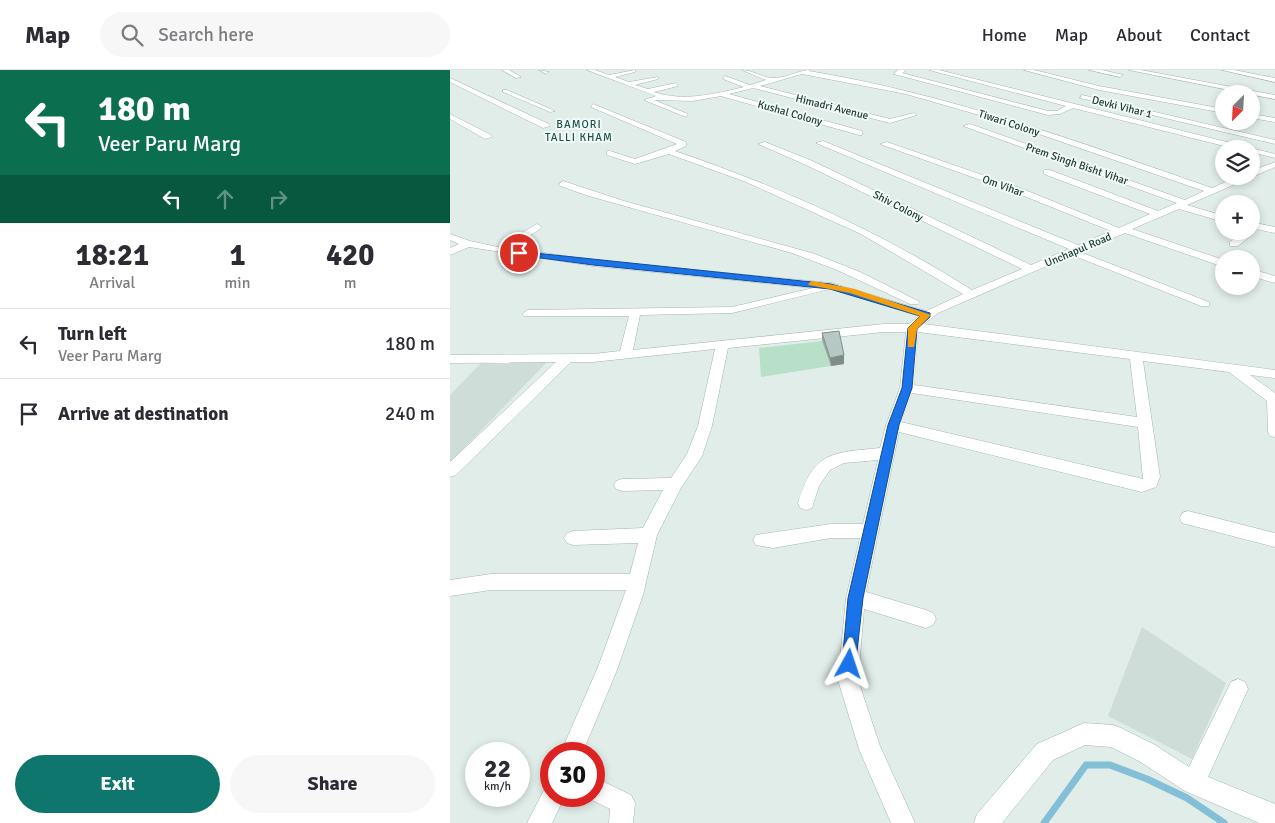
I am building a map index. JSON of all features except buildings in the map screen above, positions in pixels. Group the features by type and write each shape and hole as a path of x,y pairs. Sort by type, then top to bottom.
{"street":[{"path":"505,70 518,77"},
{"path":"590,70 663,97"},
{"path":"745,70 789,85"},
{"name":"Tiwari Colony","path":"788,70 888,88 982,114 1212,192"},
{"path":"903,70 896,73 1028,108 1055,113 1072,105"},
{"path":"932,70 1215,141"},
{"path":"1027,70 1100,88 1215,109"},
{"path":"1092,70 1120,75"},
{"path":"1132,70 1275,97"},
{"path":"609,77 633,71"},
{"path":"686,115 647,100 663,97 692,99 802,72"},
{"path":"1224,73 1275,80"},
{"path":"1224,73 1275,86"},
{"path":"629,84 656,78"},
{"name":"Himadri Avenue","path":"725,78 749,86 890,121 914,115"},
{"path":"450,80 546,126"},
{"path":"649,91 676,85"},
{"path":"888,88 881,92 918,101"},
{"path":"505,91 552,111"},
{"name":"Kushal Colony","path":"721,93 859,133"},
{"name":"Devki Vihar 1","path":"1078,96 1275,142"},
{"path":"594,106 683,144 670,151 635,162 610,153"},
{"path":"521,114 545,108"},
{"path":"450,116 488,137"},
{"path":"1260,118 1275,120"},
{"name":"Prem Singh Bisht Vihar","path":"968,126 1114,176 1215,216"},
{"path":"997,145 1010,141"},
{"path":"820,143 1205,304"},
{"name":"Shiv Colony","path":"762,144 807,162 1032,270"},
{"name":"Om Vihar","path":"884,144 1017,190 1123,231 1215,261"},
{"path":"670,151 781,193 918,260 972,295"},
{"path":"1260,152 1275,156"},
{"path":"1260,170 1275,164"},
{"path":"1047,172 1160,215"},
{"path":"563,184 623,204 811,256 930,313"},
{"name":"Unchapul Road","path":"912,328 930,313 1227,185"},
{"path":"500,250 537,227"},
{"path":"1260,229 1275,230"},
{"path":"450,237 468,244 500,250 593,263 831,286 930,313"},
{"path":"1234,244 1239,240"},
{"path":"450,252 468,244"},
{"path":"1260,275 1275,280"},
{"path":"528,314 732,310 789,298 831,286"},
{"path":"626,355 635,313"},
{"path":"450,359 568,358 626,355 884,328 912,328 1275,374"},
{"path":"902,823 870,749 848,680 856,598 893,425 907,388 912,328"},
{"path":"576,742 607,670 634,596 648,535 675,484 694,456 705,426 722,346"},
{"path":"893,425 1142,486 1150,484 1152,477 1136,355"},
{"path":"450,471 568,358"},
{"path":"1231,368 1275,400 1275,432"},
{"path":"907,388 1145,423"},
{"path":"806,503 810,483 818,470 826,463 835,460 887,453"},
{"path":"622,485 675,484"},
{"path":"1188,518 1275,540"},
{"path":"762,540 773,541 831,531 870,531"},
{"path":"573,538 648,535"},
{"path":"450,588 491,582 636,582"},
{"path":"856,598 926,619"},
{"path":"1193,784 1238,688"},
{"path":"986,823 1045,752 1084,734 1113,736 1147,753 1193,784 1275,816"},
{"path":"605,794 623,803 621,823"},
{"path":"539,823 548,807"}],"shaded area":[{"path":"482,362 547,362 450,463 450,395"},
{"path":"1142,627 1226,683 1192,759 1108,716"}],"green space":[{"path":"822,341 831,366 761,377 759,348"}],"waterway":[{"path":"1044,823 1086,765 1110,765 1147,779 1187,798 1224,823"}],"slow traffic":[{"path":"812,284 852,291 926,315 912,328 911,345"}],"district":[{"name":"BAMORI TALLI KHAM","path":"579,130"}],"route":[{"path":"519,253 593,263 831,286 926,315 912,328 907,388 893,425 856,598 849,664"}]}
